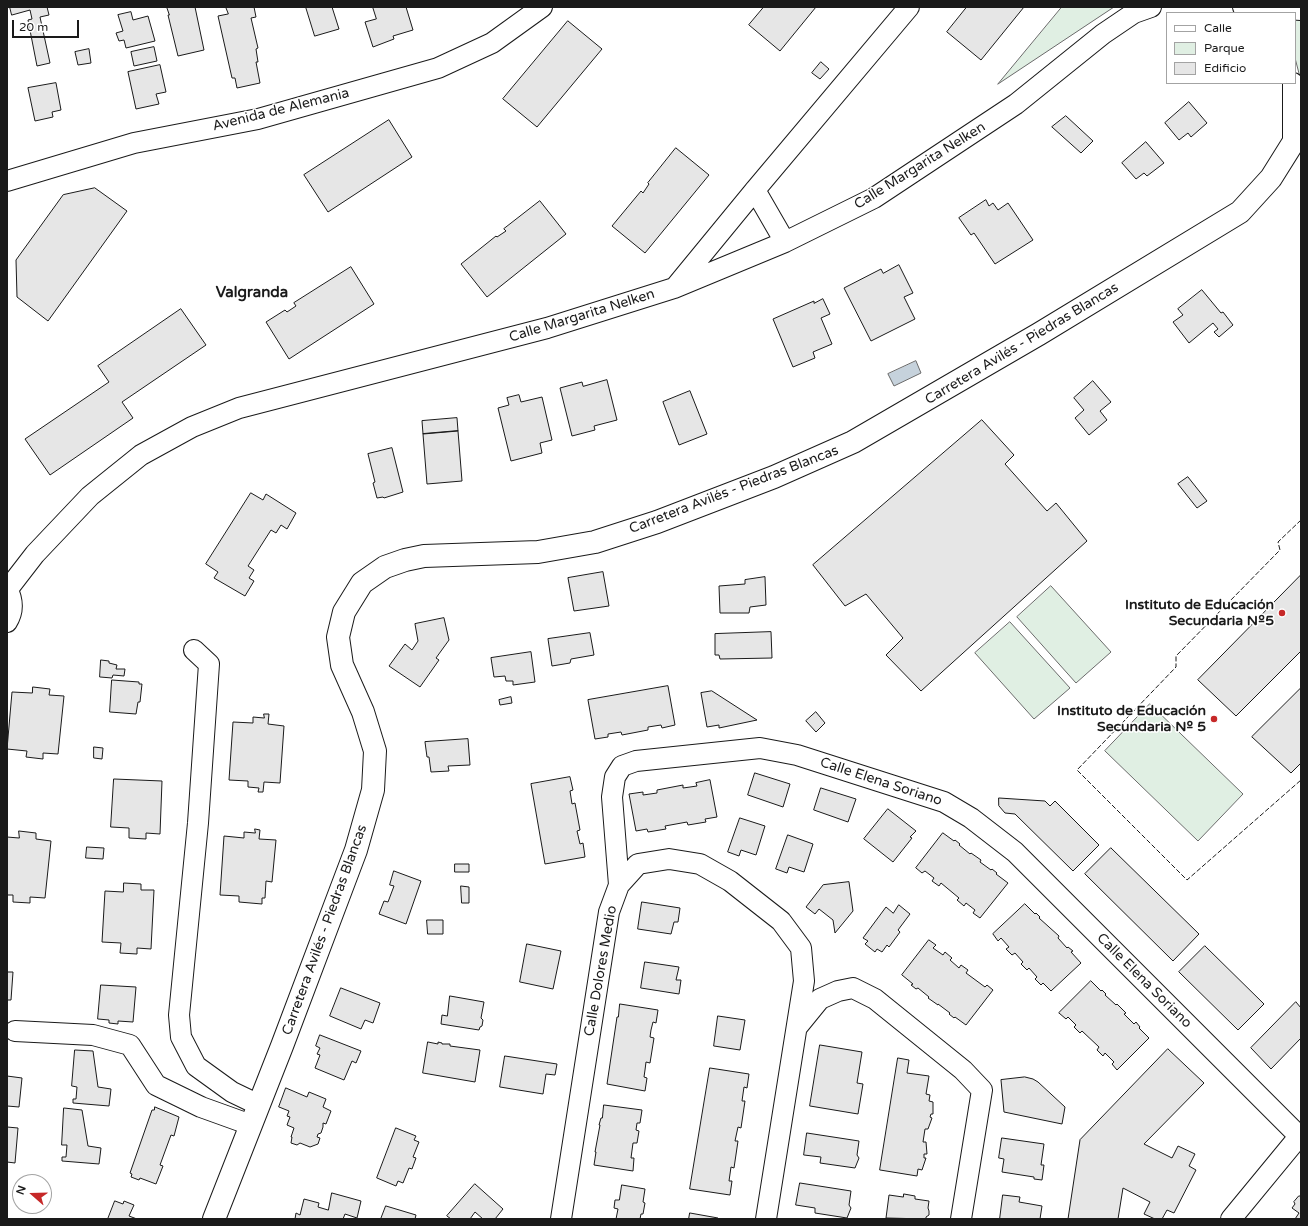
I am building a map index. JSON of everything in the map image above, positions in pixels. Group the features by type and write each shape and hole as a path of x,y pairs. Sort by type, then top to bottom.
{"street":[{"name":"Avenida de Alemania","path":"7,181 134,143 258,119 438,68 492,43 542,7"},
{"path":"674,288 909,7"},
{"name":"Calle Margarita Nelken","path":"7,589 35,554 90,496 141,455 192,427 239,408 547,328 674,288 785,242 874,198 1016,104 1103,34 1134,14 1151,7"},
{"path":"1261,7 1301,10"},
{"path":"1293,84 1297,136"},
{"name":"Carretera Avilés - Piedras Blancas","path":"214,1219 356,850 372,790 375,751 363,712 342,665 338,637 344,612 362,583 385,567 405,560 424,556 538,552 594,542 658,522 774,477 853,442 1039,334 1240,212 1271,178 1297,136"},
{"path":"755,190 785,242"},
{"path":"7,589 12,600 12,606 11,615 7,622"},
{"path":"194,650 209,664 198,823 179,1015 181,1037 196,1066 232,1092 259,1105"},
{"name":"Calle Elena Soriano","path":"619,885 612,797 615,777 622,766 636,761 760,748 797,755 944,802 971,818 1015,852 1300,1135"},
{"name":"Calle Dolores Medio","path":"561,1219 609,912 619,885 638,864 669,858 700,864 730,881 781,921 801,948 804,981 766,1219"},
{"path":"798,1026 820,999 838,991 853,988 875,999 963,1070 982,1090 961,1219"},
{"path":"15,1031 93,1035 130,1045 156,1085 201,1108 251,1125"},
{"path":"1231,1219 1300,1135"}],"green space":[{"path":"1062,7 1114,7 998,84"},
{"path":"1296,19 1301,20 1301,81 1296,62"},
{"path":"1051,586 1111,652 1076,683 1017,617"},
{"path":"1010,622 1070,688 1034,719 975,653"},
{"path":"1150,704 1243,794 1198,841 1105,751"}],"shaded area":[{"path":"916,361 921,373 894,386 888,374"}],"building":[{"path":"10,7 47,7 49,15 40,17 50,63 37,66 28,20 32,19 30,10 12,15"},
{"path":"167,7 195,7 204,50 178,56"},
{"path":"226,7 254,7 256,17 251,18 258,48 256,49 258,62 256,62 260,83 237,88 235,78 232,78 218,16 228,14"},
{"path":"306,7 332,7 339,29 315,36"},
{"path":"373,7 406,7 413,30 393,36 394,39 373,47 365,22 376,19"},
{"path":"764,7 816,7 780,51 749,25"},
{"path":"967,7 1024,7 981,60 947,32"},
{"path":"131,12 133,20 148,16 155,41 126,48 124,40 119,41 116,33 123,31 118,15"},
{"path":"568,21 602,49 537,127 503,99"},
{"path":"154,47 157,61 134,66 131,52"},
{"path":"89,49 91,63 78,65 75,52"},
{"path":"821,62 829,69 820,79 812,73"},
{"path":"160,65 166,92 156,94 159,104 136,109 128,72"},
{"path":"56,83 61,110 52,112 53,117 35,121 28,88"},
{"path":"1189,102 1207,123 1191,137 1188,133 1179,140 1165,123"},
{"path":"1066,116 1093,141 1081,153 1052,127"},
{"path":"389,120 412,157 328,212 304,175"},
{"path":"1146,142 1164,163 1147,176 1144,173 1136,179 1122,163"},
{"path":"676,148 709,175 645,253 612,226 641,191 643,193 649,184 648,183"},
{"path":"95,188 127,211 48,321 17,297 16,260 63,195"},
{"path":"986,200 989,206 993,203 998,210 1008,203 1033,240 995,264 974,233 971,235 959,218"},
{"path":"540,201 566,234 487,297 461,264 496,236 497,237 506,231 504,229"},
{"path":"899,265 913,293 904,297 915,319 871,341 844,288 881,269 883,273"},
{"path":"351,267 374,304 289,359 266,322 285,310 287,312 296,306 294,303"},
{"path":"1202,290 1233,325 1219,337 1214,332 1218,329 1213,323 1189,343 1173,322 1183,315 1178,309"},
{"path":"823,299 830,314 821,318 832,344 813,352 815,358 793,367 773,319 814,301 814,303"},
{"path":"181,309 206,345 122,402 133,418 50,475 25,439 109,382 98,366"},
{"path":"607,380 617,420 594,426 595,430 572,436 560,388 582,382 583,386"},
{"path":"1093,381 1111,402 1100,411 1107,420 1089,435 1075,418 1084,410 1074,398"},
{"path":"690,391 707,434 679,445 663,402"},
{"path":"519,395 521,402 542,397 552,440 540,443 542,453 511,461 498,408 509,405 507,398"},
{"path":"457,418 458,431 423,434 422,421"},
{"path":"982,420 1014,455 1005,464 1047,511 1056,503 1087,541 921,691 886,655 903,638 866,594 845,606 813,565"},
{"path":"458,431 462,481 427,484 423,434"},
{"path":"392,448 403,492 384,498 377,498 373,483 375,482 368,454"},
{"path":"1188,477 1207,501 1197,508 1178,484"},
{"path":"251,493 263,500 266,494 296,513 287,529 281,525 276,533 271,530 248,566 254,570 249,578 254,581 245,596 214,578 218,572 206,564"},
{"path":"603,572 609,606 574,611 568,578"},
{"name":"Instituto de Educación Secundaria Nº5","path":"1301,575 1301,651 1236,716 1198,680"},
{"path":"765,577 766,605 750,607 749,613 720,613 719,586 745,584 745,580"},
{"path":"444,618 449,640 436,658 439,660 420,687 389,666 405,644 412,650 418,641 415,624"},
{"path":"771,632 772,658 720,659 719,655 715,655 715,634"},
{"path":"590,633 594,655 571,659 570,663 552,666 548,639"},
{"path":"531,652 535,682 513,685 513,681 506,681 505,676 494,677 491,658"},
{"path":"101,660 109,661 109,663 117,665 116,669 125,669 124,676 113,675 112,678 100,677"},
{"path":"112,680 139,682 139,684 142,684 140,702 138,702 136,714 110,712"},
{"path":"668,686 675,725 662,728 661,725 648,727 648,730 622,735 621,732 608,734 608,737 595,739 588,700"},
{"path":"33,687 50,689 49,695 64,696 58,754 43,753 43,759 26,757 27,751 7,749 12,692 32,693"},
{"path":"1301,688 1301,763 1291,773 1252,737"},
{"path":"712,691 757,720 719,728 719,725 707,727 701,693"},
{"path":"511,697 512,703 500,705 499,700"},
{"path":"816,712 825,723 816,732 806,721"},
{"path":"264,714 269,714 268,724 284,726 280,783 264,782 263,792 258,792 259,788 248,787 248,781 229,780 233,722 253,723 253,717 264,718"},
{"path":"468,739 470,765 448,766 449,771 431,772 425,742"},
{"path":"94,747 103,748 102,759 94,758"},
{"path":"755,773 790,784 783,807 748,795"},
{"path":"570,777 573,790 570,791 572,804 575,803 580,830 577,831 580,844 583,843 585,857 545,864 531,784"},
{"path":"114,779 162,781 160,834 146,833 146,839 129,838 129,828 111,827"},
{"path":"710,780 717,817 705,819 706,822 688,825 687,822 665,826 666,829 648,832 647,829 636,831 629,794 643,792 643,795 657,793 657,790 683,785 683,788 697,786 696,783"},
{"path":"821,788 856,799 848,822 814,810"},
{"path":"999,798 1045,801 1050,806 1055,801 1099,845 1073,871 1015,814 1005,813 999,806"},
{"path":"888,809 916,831 910,837 912,838 893,862 864,839"},
{"path":"740,818 765,826 756,855 741,850 739,856 728,852"},
{"path":"255,829 260,830 259,839 276,840 272,882 266,881 265,898 262,898 262,904 239,902 239,896 220,895 224,836 244,838 244,832 255,833"},
{"path":"19,831 36,833 36,839 51,841 45,898 30,897 30,903 13,902 13,895 7,895 7,837 19,838"},
{"path":"943,833 954,841 955,840 970,854 971,853 981,860 980,862 991,870 992,869 1008,883 980,918 973,913 975,910 966,903 964,906 957,900 959,898 941,883 939,886 932,881 934,878 925,871 922,873 916,868"},
{"path":"788,835 813,844 804,872 789,867 787,873 776,869"},
{"path":"87,847 104,848 103,859 86,858"},
{"path":"1111,848 1199,934 1173,961 1085,874"},
{"path":"455,864 469,864 469,872 455,872"},
{"path":"394,871 421,881 406,924 379,914 384,901 388,902 394,886 390,885"},
{"path":"849,882 853,911 835,933 833,920 819,909 815,914 806,907 823,885"},
{"path":"124,883 141,884 141,890 154,890 151,949 137,948 137,954 120,953 121,943 102,942 105,891 123,892"},
{"path":"461,886 469,887 469,903 462,903"},
{"path":"642,902 680,908 678,922 674,922 671,934 638,929"},
{"path":"1025,904 1059,936 1058,938 1067,948 1068,947 1073,951 1071,952 1081,963 1051,991 1043,983 1041,985 1035,979 1037,977 1029,968 1027,970 1021,964 1023,962 1015,953 1012,955 1006,949 1009,947 1001,938 998,941 993,934"},
{"path":"899,905 910,914 898,930 900,932 889,947 887,945 882,952 877,949 875,952 865,944 868,941 863,938 886,907 893,913"},
{"path":"427,920 443,920 443,934 428,934"},
{"path":"929,940 936,945 933,948 943,955 945,952 952,958 950,960 959,968 961,965 968,970 966,973 985,987 987,985 993,990 966,1025 955,1017 954,1018 949,1014 950,1013 928,998 929,997 918,988 916,989 911,985 913,984 902,975"},
{"path":"527,944 561,951 553,989 520,982"},
{"path":"1205,946 1264,1004 1238,1030 1179,972"},
{"path":"645,962 679,967 676,980 681,980 679,994 641,988"},
{"path":"7,972 13,972 11,1000 7,1000"},
{"path":"1091,981 1126,1013 1124,1014 1134,1024 1136,1022 1140,1027 1139,1028 1149,1038 1117,1070 1112,1064 1114,1062 1105,1053 1103,1056 1097,1050 1099,1047 1082,1031 1080,1033 1074,1027 1076,1025 1068,1017 1066,1019 1059,1013"},
{"path":"101,985 136,987 133,1022 118,1021 118,1024 109,1023 109,1020 98,1019"},
{"path":"341,988 380,1003 373,1023 365,1020 361,1029 330,1016"},
{"path":"450,996 484,1002 481,1018 483,1020 482,1026 479,1030 441,1024 442,1015 447,1016"},
{"path":"1296,1002 1301,1008 1301,1038 1271,1069 1251,1048"},
{"path":"620,1004 658,1010 656,1023 653,1022 651,1030 650,1037 654,1038 650,1063 646,1062 644,1077 647,1078 645,1091 607,1084"},
{"path":"718,1016 745,1020 740,1050 714,1046"},
{"path":"320,1035 361,1051 356,1063 352,1061 344,1080 315,1068 320,1055 317,1054 320,1048 316,1046"},
{"path":"428,1042 438,1044 438,1042 442,1044 450,1044 450,1046 480,1050 475,1082 423,1073"},
{"path":"820,1045 862,1052 857,1083 863,1084 858,1114 810,1106"},
{"path":"1168,1049 1204,1083 1144,1144 1172,1158 1178,1146 1195,1154 1189,1166 1196,1170 1174,1213 1167,1210 1162,1219 1155,1219 1144,1214 1150,1202 1123,1188 1118,1219 1068,1219 1080,1140"},
{"path":"75,1050 93,1051 98,1087 111,1089 109,1106 73,1103 73,1099 76,1099 77,1087 72,1086"},
{"path":"505,1056 557,1064 555,1075 546,1074 543,1094 500,1087"},
{"path":"898,1058 909,1060 907,1073 929,1076 926,1094 930,1095 929,1101 933,1102 933,1114 931,1114 930,1117 932,1118 928,1129 925,1129 923,1142 926,1142 927,1154 924,1154 924,1158 926,1158 922,1170 918,1169 917,1176 880,1170"},
{"path":"710,1068 749,1074 747,1088 744,1087 742,1101 745,1101 741,1128 738,1127 735,1141 738,1141 734,1168 731,1167 729,1181 732,1181 730,1195 690,1189"},
{"path":"7,1076 22,1078 19,1107 7,1106"},
{"path":"1025,1077 1038,1082 1065,1107 1062,1124 1004,1112 1001,1080"},
{"path":"286,1088 307,1097 309,1092 326,1099 323,1107 331,1111 326,1124 323,1123 321,1133 318,1134 317,1137 320,1138 318,1144 310,1147 300,1143 297,1145 291,1143 294,1128 287,1125 290,1117 287,1116 289,1111 279,1107"},
{"path":"604,1105 642,1110 640,1123 637,1123 636,1130 639,1131 637,1143 633,1143 631,1158 634,1158 633,1171 594,1165 599,1125 602,1118"},
{"path":"155,1107 179,1117 174,1136 171,1135 160,1165 163,1166 156,1184 140,1178 139,1180 131,1177 132,1174 130,1173 152,1110 154,1110"},
{"path":"64,1108 82,1110 88,1146 101,1148 99,1164 62,1161 62,1157 66,1157 67,1145 62,1145"},
{"path":"7,1127 18,1128 15,1163 7,1162"},
{"path":"396,1128 416,1136 414,1140 419,1142 413,1157 416,1158 412,1169 409,1168 403,1183 398,1181 396,1186 377,1178"},
{"path":"807,1133 859,1141 857,1155 859,1158 855,1168 820,1163 821,1157 804,1155"},
{"path":"1002,1138 1044,1144 1041,1165 1044,1165 1042,1180 1034,1179 1034,1177 1002,1172 1004,1159 999,1158"},
{"path":"800,1183 851,1191 849,1205 851,1208 847,1218 815,1213 815,1208 796,1205"},
{"path":"475,1184 503,1209 495,1219 483,1219 475,1212 470,1219 451,1219 447,1216"},
{"path":"622,1185 645,1189 643,1202 645,1203 643,1214 641,1214 640,1219 616,1219 618,1209 614,1208 615,1200 619,1200"},
{"path":"332,1193 361,1201 357,1218 345,1214 343,1219 295,1219 296,1213 300,1215 304,1199 319,1203 318,1207 328,1210"},
{"path":"904,1194 915,1196 915,1199 929,1201 929,1215 926,1219 886,1218 889,1195 903,1197"},
{"path":"1003,1195 1020,1197 1019,1202 1042,1206 1040,1219 1000,1219"},
{"path":"1299,1196 1301,1196 1301,1219 1295,1219 1299,1213 1292,1208 1295,1204 1294,1202"},
{"path":"115,1201 123,1204 124,1201 134,1205 129,1216 137,1219 108,1219"},
{"path":"386,1206 416,1215 415,1219 381,1219"},
{"path":"690,1213 718,1218 718,1219 689,1219"}],"fence":[{"path":"1301,520 1278,542 1280,550 1176,656 1176,667 1077,770 1187,880 1301,780"}],"place":[{"name":"Instituto de Educación Secundaria Nº5","path":"1282,613"},
{"name":"Instituto de Educación Secundaria Nº 5","path":"1214,719"}],"district":[{"name":"Valgranda","path":"252,293"}]}
